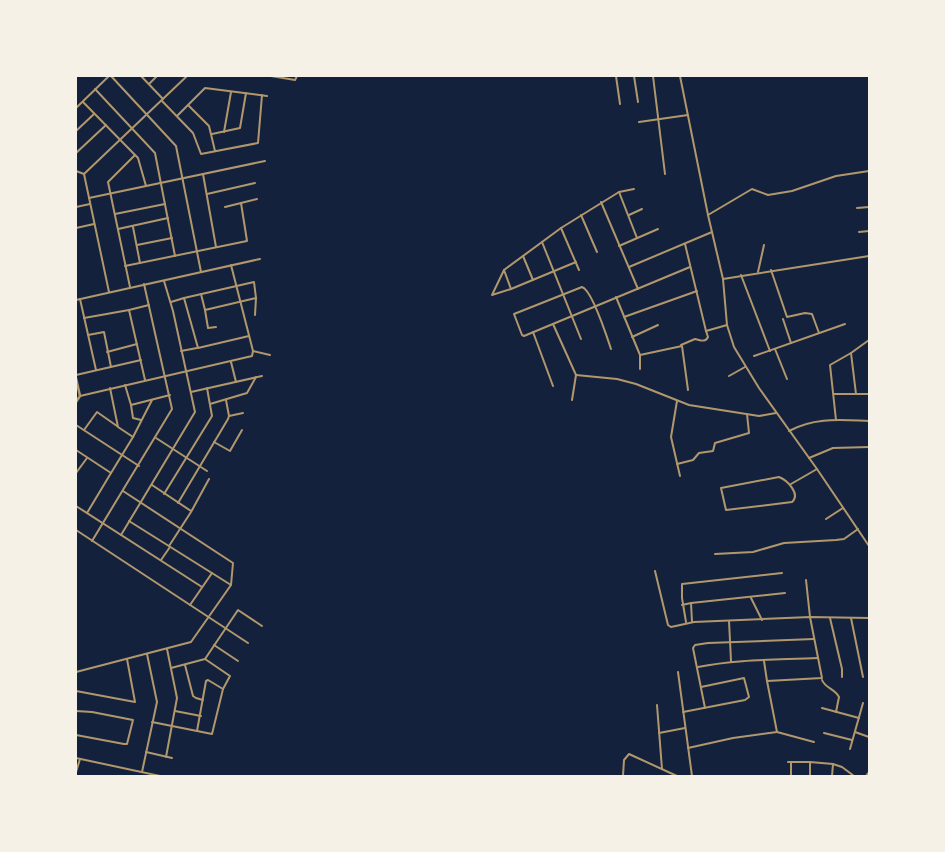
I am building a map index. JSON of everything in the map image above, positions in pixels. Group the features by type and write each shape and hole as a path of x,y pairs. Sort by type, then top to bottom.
{"street":[{"path":"76,108 110,76 148,113 176,146 201,272"},
{"path":"141,76 193,133 200,153 203,154 258,143 262,95"},
{"path":"149,84 157,76"},
{"path":"84,174 187,76"},
{"path":"271,76 295,80 297,76"},
{"path":"616,76 620,104"},
{"path":"634,76 638,102"},
{"path":"653,76 665,174"},
{"path":"680,76 708,215 723,279 727,325 734,347 745,367 788,431 817,469 869,546"},
{"path":"177,116 206,88 267,96"},
{"path":"95,89 155,153 175,256"},
{"path":"224,132 230,92"},
{"path":"212,134 240,128 246,93"},
{"path":"83,102 140,160 146,186"},
{"path":"189,105 209,126 215,151"},
{"path":"76,131 94,113"},
{"path":"639,122 688,115"},
{"path":"76,153 106,125"},
{"path":"130,287 108,182 135,155"},
{"path":"89,198 265,161"},
{"path":"76,171 84,174"},
{"path":"708,215 752,189 768,195 792,190 836,176 869,171"},
{"path":"84,174 109,292"},
{"path":"204,174 216,247"},
{"path":"207,194 255,183"},
{"path":"576,262 511,289 492,294 504,270 561,228 601,202 619,192 634,189"},
{"path":"619,192 638,238"},
{"path":"225,207 257,199"},
{"path":"601,202 638,289"},
{"path":"125,266 247,241 241,203"},
{"path":"76,207 90,204"},
{"path":"114,214 164,204"},
{"path":"857,208 869,207"},
{"path":"629,215 642,209"},
{"path":"581,215 597,252"},
{"path":"118,230 168,218"},
{"path":"76,228 94,224"},
{"path":"133,227 140,263"},
{"path":"561,228 579,270"},
{"path":"619,246 658,229"},
{"path":"859,232 869,231"},
{"path":"629,267 712,232"},
{"path":"137,245 172,238"},
{"path":"542,242 581,339"},
{"path":"640,355 681,345 693,339 700,341 708,337 698,291 690,267 685,244"},
{"path":"758,272 764,245"},
{"path":"523,256 533,280"},
{"path":"723,279 758,272 869,256"},
{"path":"76,300 260,259"},
{"path":"76,402 80,396 110,388 249,358 253,351 250,336 239,302 231,265"},
{"path":"612,349 594,307 585,288 579,287 514,314 522,335 573,316 594,307 638,289 690,267"},
{"path":"504,270 511,289"},
{"path":"771,270 787,317 806,313 812,314 819,333"},
{"path":"741,276 770,351"},
{"path":"121,535 174,450 195,412 164,281"},
{"path":"170,302 254,282 256,298 255,315"},
{"path":"92,541 156,438 172,409 166,376 144,284"},
{"path":"624,317 698,291"},
{"path":"201,294 208,328 216,327"},
{"path":"184,298 198,348"},
{"path":"204,309 256,298"},
{"path":"616,298 640,355 640,369"},
{"path":"80,299 96,370"},
{"path":"84,318 149,305"},
{"path":"129,310 145,380"},
{"path":"783,319 791,343"},
{"path":"553,324 576,375 572,400"},
{"path":"754,356 845,324"},
{"path":"706,332 727,325"},
{"path":"632,337 658,326"},
{"path":"88,335 104,332 111,367"},
{"path":"533,332 553,386"},
{"path":"181,351 250,336"},
{"path":"836,420 830,365 851,353 869,340"},
{"path":"108,352 137,344"},
{"path":"681,345 688,390"},
{"path":"775,349 787,379"},
{"path":"253,351 270,355"},
{"path":"851,353 856,394"},
{"path":"80,396 76,377 96,370 141,360"},
{"path":"231,362 236,382"},
{"path":"729,376 745,367"},
{"path":"576,375 617,379 636,384 689,405 759,416 776,413"},
{"path":"191,392 262,376"},
{"path":"210,404 247,393 256,377"},
{"path":"125,385 133,418 141,420"},
{"path":"110,388 118,427"},
{"path":"164,494 212,416 207,388"},
{"path":"834,394 869,394"},
{"path":"131,405 170,395"},
{"path":"87,513 133,437 152,400"},
{"path":"178,503 229,416 226,400"},
{"path":"677,400 671,437 680,476"},
{"path":"84,430 97,412 133,437"},
{"path":"229,416 243,413"},
{"path":"678,464 693,460 699,453 713,451 715,443 749,433 747,414"},
{"path":"788,431 812,421 869,421"},
{"path":"76,425 139,466"},
{"path":"214,442 230,451 242,430"},
{"path":"156,438 207,471"},
{"path":"809,458 833,448 869,447"},
{"path":"76,450 111,473"},
{"path":"76,473 87,457"},
{"path":"791,484 817,469"},
{"path":"779,477 791,484 795,496 792,502 727,511 720,490 722,488 779,477"},
{"path":"161,560 192,512 209,479"},
{"path":"152,485 192,512"},
{"path":"76,672 167,650 191,642 231,585 233,563 123,491"},
{"path":"76,506 202,587"},
{"path":"826,519 842,508"},
{"path":"130,520 231,585"},
{"path":"715,554 753,552 784,543 844,539 858,529"},
{"path":"76,530 248,642"},
{"path":"655,571 668,625 671,627 692,622 810,617 869,618"},
{"path":"190,605 212,573"},
{"path":"686,623 682,605 682,584 782,573"},
{"path":"767,681 822,678 810,617 806,580"},
{"path":"682,605 785,593"},
{"path":"751,598 762,620"},
{"path":"690,603 692,622"},
{"path":"171,668 205,659 238,610 262,626"},
{"path":"830,618 842,669 842,677"},
{"path":"851,618 863,677"},
{"path":"729,621 731,661"},
{"path":"705,708 698,666 693,648 694,645 814,639"},
{"path":"214,645 238,662"},
{"path":"166,757 177,698 167,650"},
{"path":"142,772 157,700 147,654"},
{"path":"698,666 731,661 736,663 818,658"},
{"path":"76,690 135,702 127,659"},
{"path":"152,722 212,734 223,689 230,675 205,659"},
{"path":"764,661 777,732"},
{"path":"185,665 193,696 203,700"},
{"path":"678,672 692,776"},
{"path":"683,712 745,700 749,695 744,678 702,687"},
{"path":"197,731 207,680 223,689"},
{"path":"822,680 823,684 835,690 839,697 836,712"},
{"path":"850,749 863,703"},
{"path":"657,705 662,769"},
{"path":"822,708 859,718"},
{"path":"175,710 201,716"},
{"path":"76,711 92,712 133,720 129,740 124,744 76,734"},
{"path":"659,733 685,728"},
{"path":"688,748 733,738 777,732 814,742"},
{"path":"855,732 869,737"},
{"path":"824,733 852,740"},
{"path":"146,752 172,758"},
{"path":"623,776 624,760 627,754 677,776"},
{"path":"76,758 160,776"},
{"path":"76,772 80,759"},
{"path":"791,776 790,762 833,764 842,767 854,776"},
{"path":"810,762 810,776"},
{"path":"832,776 833,764"},
{"path":"866,776 869,772"}]}
